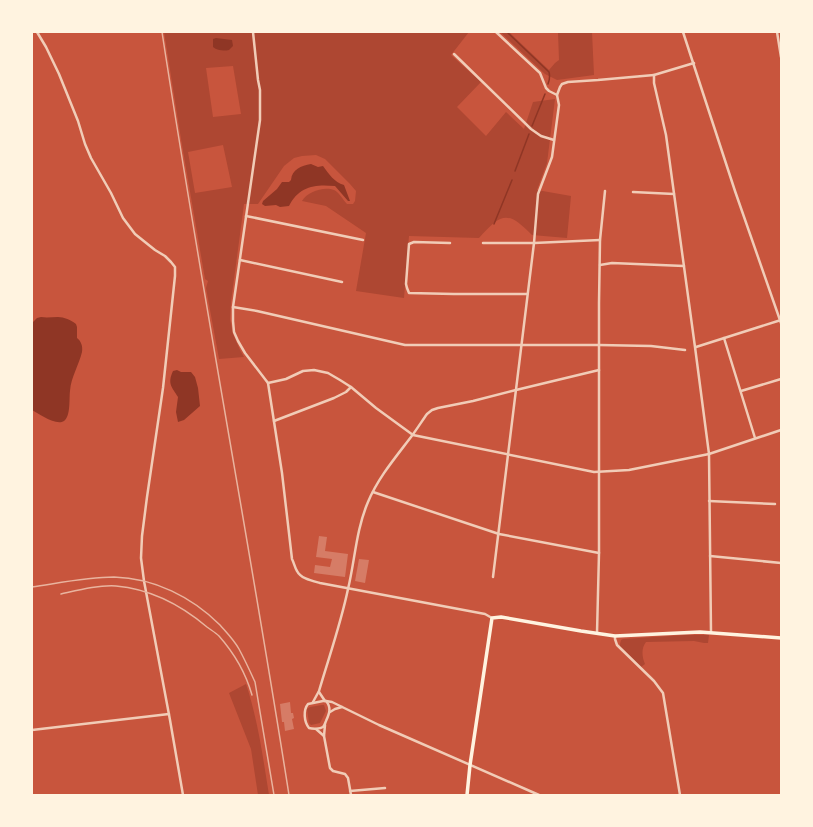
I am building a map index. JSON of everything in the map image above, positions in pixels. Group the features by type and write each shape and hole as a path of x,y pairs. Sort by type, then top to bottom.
{"main road":[{"path":"468,795 470,765 492,618 501,617 615,636 711,632 781,638"}],"street":[{"path":"37,32 59,74 91,158 123,218 135,234 165,256 175,267 162,388 145,510 141,558 144,582 183,795"},
{"path":"253,32 260,90 260,120 233,307 233,321 234,332 238,341 245,353 268,383 282,474 292,558 296,571 300,575 320,583 486,614 492,618"},
{"path":"496,32 540,73 546,88 557,94"},
{"path":"683,32 735,191 781,321 695,347"},
{"path":"777,32 781,57"},
{"path":"454,54 531,129 541,136 554,140"},
{"path":"493,577 534,243 538,194 552,157 558,105 557,94 562,84 575,81 654,75 694,64"},
{"path":"654,75 654,83 666,135 708,454 711,632"},
{"path":"597,634 599,553 600,240 604,191"},
{"path":"633,192 674,194"},
{"path":"246,216 363,240"},
{"path":"483,244 600,240"},
{"path":"450,243 414,242 409,244 406,284 409,293 527,294"},
{"path":"240,260 342,282"},
{"path":"600,265 612,263 684,266"},
{"path":"233,307 257,311 405,345 599,345 651,346 685,350"},
{"path":"724,338 755,438"},
{"path":"268,383 286,379 303,371 314,370 328,373 351,387 376,408 413,435 587,471 599,472 628,470 708,454 781,430"},
{"path":"313,702 319,691 349,588 357,535 364,511 388,467 427,414 435,409 474,401 599,370"},
{"path":"741,391 781,379"},
{"path":"274,421 334,398 346,392 351,387"},
{"path":"373,492 499,534 599,553"},
{"path":"709,501 775,504"},
{"path":"710,556 781,563"},
{"path":"615,636 617,645 654,681 662,693 680,795"},
{"path":"319,691 320,695 329,705 330,712 325,725 324,736 330,768 333,771 345,774 348,778 350,793 384,788"},
{"path":"324,736 318,730 308,727 304,710 308,704 313,702 332,702 539,795"},
{"path":"330,712 342,707"},
{"path":"32,730 169,714"},
{"path":"314,729 325,725"}],"shaded area":[{"path":"164,32 469,32 451,55 481,82 457,107 486,136 506,112 524,129 533,102 555,99 547,163 537,190 571,196 567,238 532,235 517,222 505,218 494,223 479,238 409,236 404,298 356,291 366,233 326,206 302,201 308,195 316,191 321,189 330,189 338,192 347,204 353,204 355,201 356,191 325,159 316,155 294,158 284,166 258,204 244,204 230,319 233,334 244,357 219,359 206,288 208,281 205,279","holes":["233,66 241,114 213,117 206,68","223,145 232,187 195,193 188,152"]},
{"path":"500,32 509,32 549,70 559,60 558,32 592,32 594,75 557,80 545,74"},
{"path":"213,39 232,40 233,46 229,50 223,51 217,49 213,47"},
{"path":"311,164 318,167 323,166 335,180 344,185 350,201 348,201 335,186 321,185 303,190 293,199 289,206 265,206 262,204 263,201 277,189 282,182 289,182 291,180 295,171 301,167"},
{"path":"37,318 63,318 76,324 77,338 81,342 82,346 81,357 73,376 68,415 64,421 61,422 52,421 32,410 32,323"},
{"path":"177,370 181,372 191,372 195,377 200,406 184,420 178,422 176,412 178,397 170,382 173,371"},
{"path":"709,635 708,643 694,641 646,642 642,653 645,664 641,667 620,646 621,640 623,639"},
{"path":"246,684 257,725 269,795 258,795 251,749 229,693"},
{"path":"324,705 326,711 320,723 311,725 309,723 307,709 310,707"}],"building":[{"path":"319,536 327,537 325,551 348,554 345,577 314,573 315,565 330,567 332,559 316,557"},
{"path":"359,559 369,560 365,583 355,581"},
{"path":"290,702 291,713 293,713 294,718 292,719 294,729 285,731 284,722 282,722 280,704"}],"waterway":[{"path":"507,32 549,72 550,78 548,84"},
{"path":"532,126 545,94"},
{"path":"515,171 529,134"},
{"path":"494,224 512,180"}],"railway":[{"path":"162,32 289,795"},
{"path":"32,587 94,578 129,578 158,585 172,591 185,598 209,615 220,625 235,643 255,682 274,795"},
{"path":"61,594 95,587 116,586 153,594 176,605 219,636 230,649 239,664 252,695"}]}
